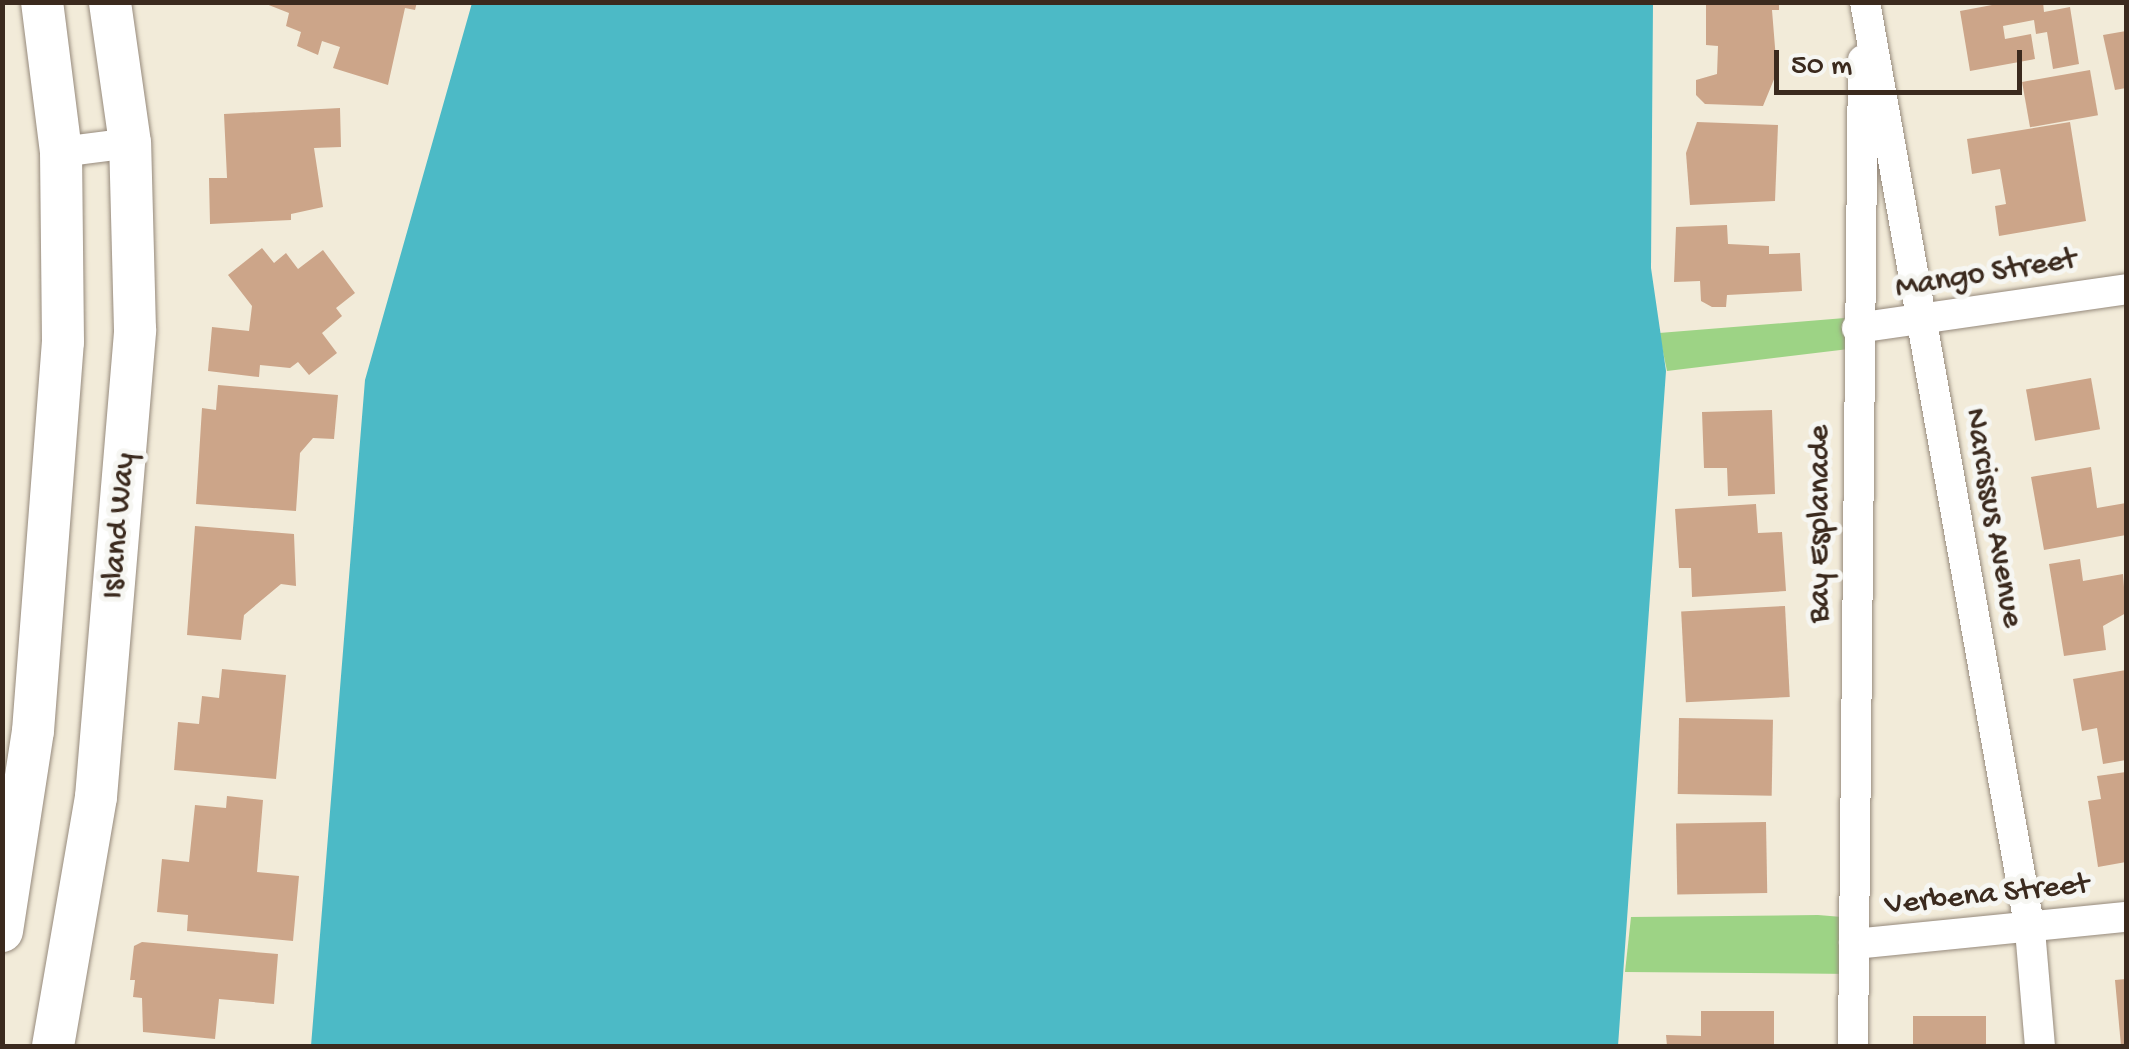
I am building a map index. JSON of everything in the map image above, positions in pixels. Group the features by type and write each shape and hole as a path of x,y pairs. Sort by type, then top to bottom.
{"street":[{"path":"2,931 26,800 56,460 66,260 61,152 42,2"},
{"name":"Island Way","path":"53,1046 96,797 135,330 130,143 110,2"},
{"name":"Narcissus Avenue","path":"1864,2 2030,930 2040,1046"},
{"name":"Bay Esplanade","path":"1853,1046 1856,328 1864,2"},
{"path":"61,152 130,143"},
{"name":"Mango Street","path":"1856,328 1922,322 2126,289"},
{"name":"Verbena Street","path":"1854,944 2030,930 2126,917"}],"green space":[{"path":"1857,317 1857,348 1667,371 1659,333"},
{"path":"1631,917 1854,918 1853,974 1625,972"}],"water":[{"path":"472,3 1653,3 1651,268 1666,371 1618,1046 311,1046 365,380"}],"building":[{"path":"261,2 417,2 415,10 405,8 388,85 333,68 340,47 322,41 318,55 297,46 301,32 286,26 289,13"},
{"path":"1706,2 1779,2 1779,10 1772,10 1777,72 1763,106 1705,104 1696,95 1696,80 1717,74 1718,46 1706,45"},
{"path":"2008,2 2043,2 2044,12 2070,7 2079,64 2053,69 2047,32 2036,34 2034,20 2003,26 2005,39 2031,34 2035,59 1970,71 1960,11"},
{"path":"2126,31 2126,88 2115,90 2103,35"},
{"path":"2090,70 2098,115 2030,127 2022,82"},
{"path":"340,108 341,147 314,148 323,207 291,214 291,220 210,224 209,178 227,178 224,114"},
{"path":"1697,122 1778,125 1775,201 1690,205 1686,153"},
{"path":"2070,122 2086,221 1999,236 1995,206 2006,204 2000,169 1972,174 1967,139"},
{"path":"1727,225 1728,244 1769,246 1769,254 1800,253 1802,291 1727,295 1726,307 1712,307 1701,301 1700,281 1674,282 1676,227"},
{"path":"262,248 274,263 286,253 298,269 323,250 355,293 336,308 342,316 322,333 337,353 309,375 298,362 290,368 260,365 259,377 208,371 212,327 249,331 252,306 228,275"},
{"path":"2091,378 2100,429 2035,441 2026,389"},
{"path":"218,385 338,395 334,439 313,438 300,453 296,511 196,504 202,408 216,410"},
{"path":"1772,410 1775,494 1728,496 1727,468 1704,468 1702,412"},
{"path":"2091,467 2097,508 2126,503 2126,535 2044,550 2031,477"},
{"path":"1756,504 1758,533 1782,532 1786,591 1692,597 1691,568 1679,568 1675,509"},
{"path":"195,526 294,534 296,586 281,584 244,615 241,640 187,635"},
{"path":"2080,559 2083,581 2123,574 2126,613 2103,626 2106,650 2064,656 2049,564"},
{"path":"1785,606 1790,697 1686,702 1681,611"},
{"path":"222,669 286,675 276,779 174,770 178,722 199,724 202,696 219,698"},
{"path":"2126,670 2126,760 2103,764 2097,728 2082,731 2073,679"},
{"path":"1679,718 1773,720 1772,796 1678,794"},
{"path":"2126,772 2126,862 2098,867 2088,801 2101,799 2097,776"},
{"path":"227,796 263,800 257,872 299,876 293,941 187,931 188,915 157,912 162,859 189,862 195,805 226,808"},
{"path":"1766,822 1767,893 1677,895 1676,824"},
{"path":"142,942 278,954 274,1004 219,999 215,1039 143,1032 142,998 133,997 135,980 130,980 134,946"},
{"path":"2126,979 2126,1046 2121,1046 2115,980"},
{"path":"1701,1011 1774,1011 1774,1046 1667,1046 1666,1035 1701,1036"},
{"path":"1913,1016 1986,1016 1986,1046 1913,1046"}]}
